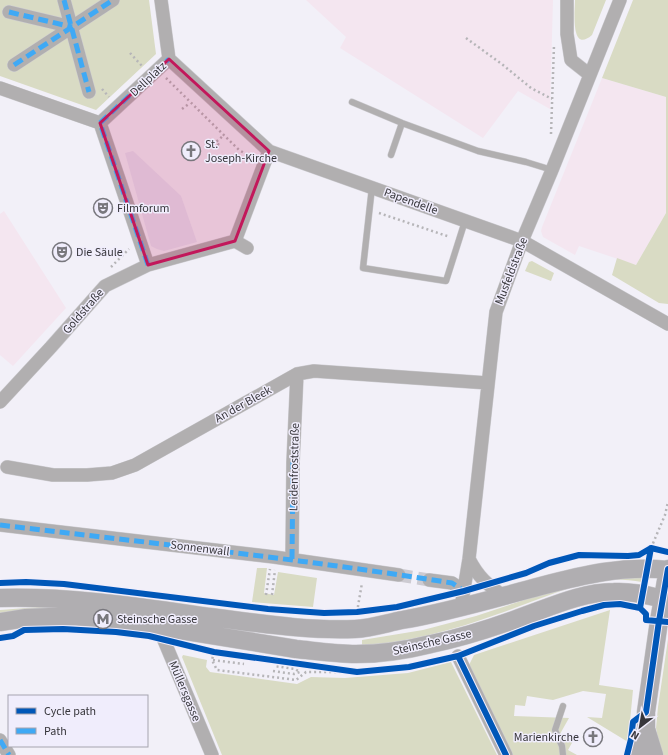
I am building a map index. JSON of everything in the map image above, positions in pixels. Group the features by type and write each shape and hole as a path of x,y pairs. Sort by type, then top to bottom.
{"main road":[{"path":"0,598 31,597 115,604 266,624 321,628 357,628 419,617 463,599 503,596 592,573 628,568 668,570 665,599 646,712 646,728 640,755"},
{"name":"Steinsche Gasse","path":"0,622 26,618 73,616 112,619 296,648 356,654 389,652 432,644 496,626 568,600 595,593 637,593 665,599"},
{"path":"646,728 654,755"}],"street":[{"path":"64,0 89,92"},
{"path":"14,65 113,0"},
{"name":"Dellplatz","path":"100,123 170,59 161,0"},
{"path":"568,0 566,34 572,60 590,75"},
{"name":"Musfeldstraße","path":"463,599 469,559 496,312 522,241 620,0"},
{"path":"10,12 72,27"},
{"name":"Papendelle","path":"170,59 269,151 522,241 668,324"},
{"path":"0,88 100,123 148,264"},
{"path":"248,248 235,241 269,151"},
{"name":"Goldstraße","path":"0,402 51,348 105,286 148,264 235,241"},
{"name":"An der Bleek","path":"8,468 53,475 112,473 134,465 297,374 314,370 488,383"},
{"name":"Leidenfroststraße","path":"292,560 297,374"},
{"name":"Sonnenwall","path":"0,525 292,560 399,575"},
{"path":"469,559 476,573 486,584 503,596"},
{"path":"429,580 452,583 463,599"},
{"name":"Müllersgasse","path":"158,626 212,755"},
{"path":"458,656 506,755"},
{"path":"0,740 9,755"}],"lane":[{"path":"352,102 402,123 478,150 552,170"},
{"path":"391,156 402,123"},
{"path":"372,187 364,268 446,281 465,220"},
{"path":"563,706 554,730 562,746 563,755"}],"path":[{"path":"466,38 531,88 552,99"},
{"path":"130,54 150,76"},
{"path":"182,109 190,103"},
{"path":"219,145 216,142 224,136"},
{"path":"651,548 665,515 668,502"},
{"path":"266,595 270,570"},
{"path":"272,595 275,570"},
{"path":"360,612 365,570"},
{"path":"221,653 214,652 212,660 217,670 296,680 306,672"},
{"path":"212,660 244,664"},
{"path":"273,664 295,669 300,672"},
{"path":"273,664 357,672"},
{"path":"273,671 294,674 300,672 357,672"}],"highlighted area":[{"path":"169,59 269,151 235,241 148,265 100,123"}],"shaded area":[{"path":"306,0 553,0 550,109 518,91 483,138 340,48 346,37"},
{"path":"602,78 666,97 666,213 636,265 579,246 575,255 543,237 541,231"},
{"path":"133,151 181,196 197,242 164,251 151,246 125,153"},
{"path":"4,211 66,308 13,366 0,355 0,214"}],"green space":[{"path":"0,0 149,0 156,54 96,110 0,76"},
{"path":"575,0 606,0 592,35 585,39 580,39 575,28"},
{"path":"633,0 668,0 668,304 659,303 612,275 617,258 636,265 666,213 666,97 602,78"},
{"path":"532,261 554,273 551,281 525,271 529,262"},
{"path":"257,568 267,568 264,593 274,595 278,572 317,578 313,607 252,602"},
{"path":"643,576 642,582 609,580"},
{"path":"603,580 565,590 481,620 448,630 397,642 362,646 362,640 423,630 476,616 572,584"},
{"path":"39,607 69,609 0,616 0,610"},
{"path":"610,610 599,685 633,690 628,742 587,717 602,718 606,694 583,691 553,700 527,696 525,706 515,705 514,716 569,718 560,734 573,741 568,750 577,755 513,755 469,665 474,655"},
{"path":"668,639 668,755 662,755 656,728"},
{"path":"183,655 207,660 206,667 210,672 297,684 311,677 345,678 408,673 451,662 497,755 222,755 182,657"}],"tunnel":[{"path":"399,575 429,580"}],"marked path":[{"path":"64,0 89,92"},
{"path":"14,65 113,0"},
{"path":"9,12 72,27"},
{"path":"148,265 100,123 169,59"},
{"path":"292,559 293,462"},
{"path":"0,525 396,574 452,583 464,591"},
{"path":"0,740 9,755"}],"cycle path":[{"path":"0,583 26,582 64,584 268,609 324,613 357,612 397,607 464,591 526,573 549,563 579,555 639,555 651,548 668,552"},
{"path":"640,608 651,548"},
{"path":"627,755 633,722 646,712 668,569"},
{"path":"0,638 13,636 24,630 63,629 116,632 149,636 214,652 357,672 409,667 458,656 534,626 604,605 620,604 640,608 646,614 646,620 668,622"},
{"path":"458,656 506,755"}],"place":[{"name":"St. Joseph-Kirche","path":"191,151"},
{"name":"Filmforum","path":"103,208"},
{"name":"Die Säule","path":"62,252"},
{"name":"Steinsche Gasse","path":"103,619"},
{"name":"Marienkirche","path":"593,737"}]}
